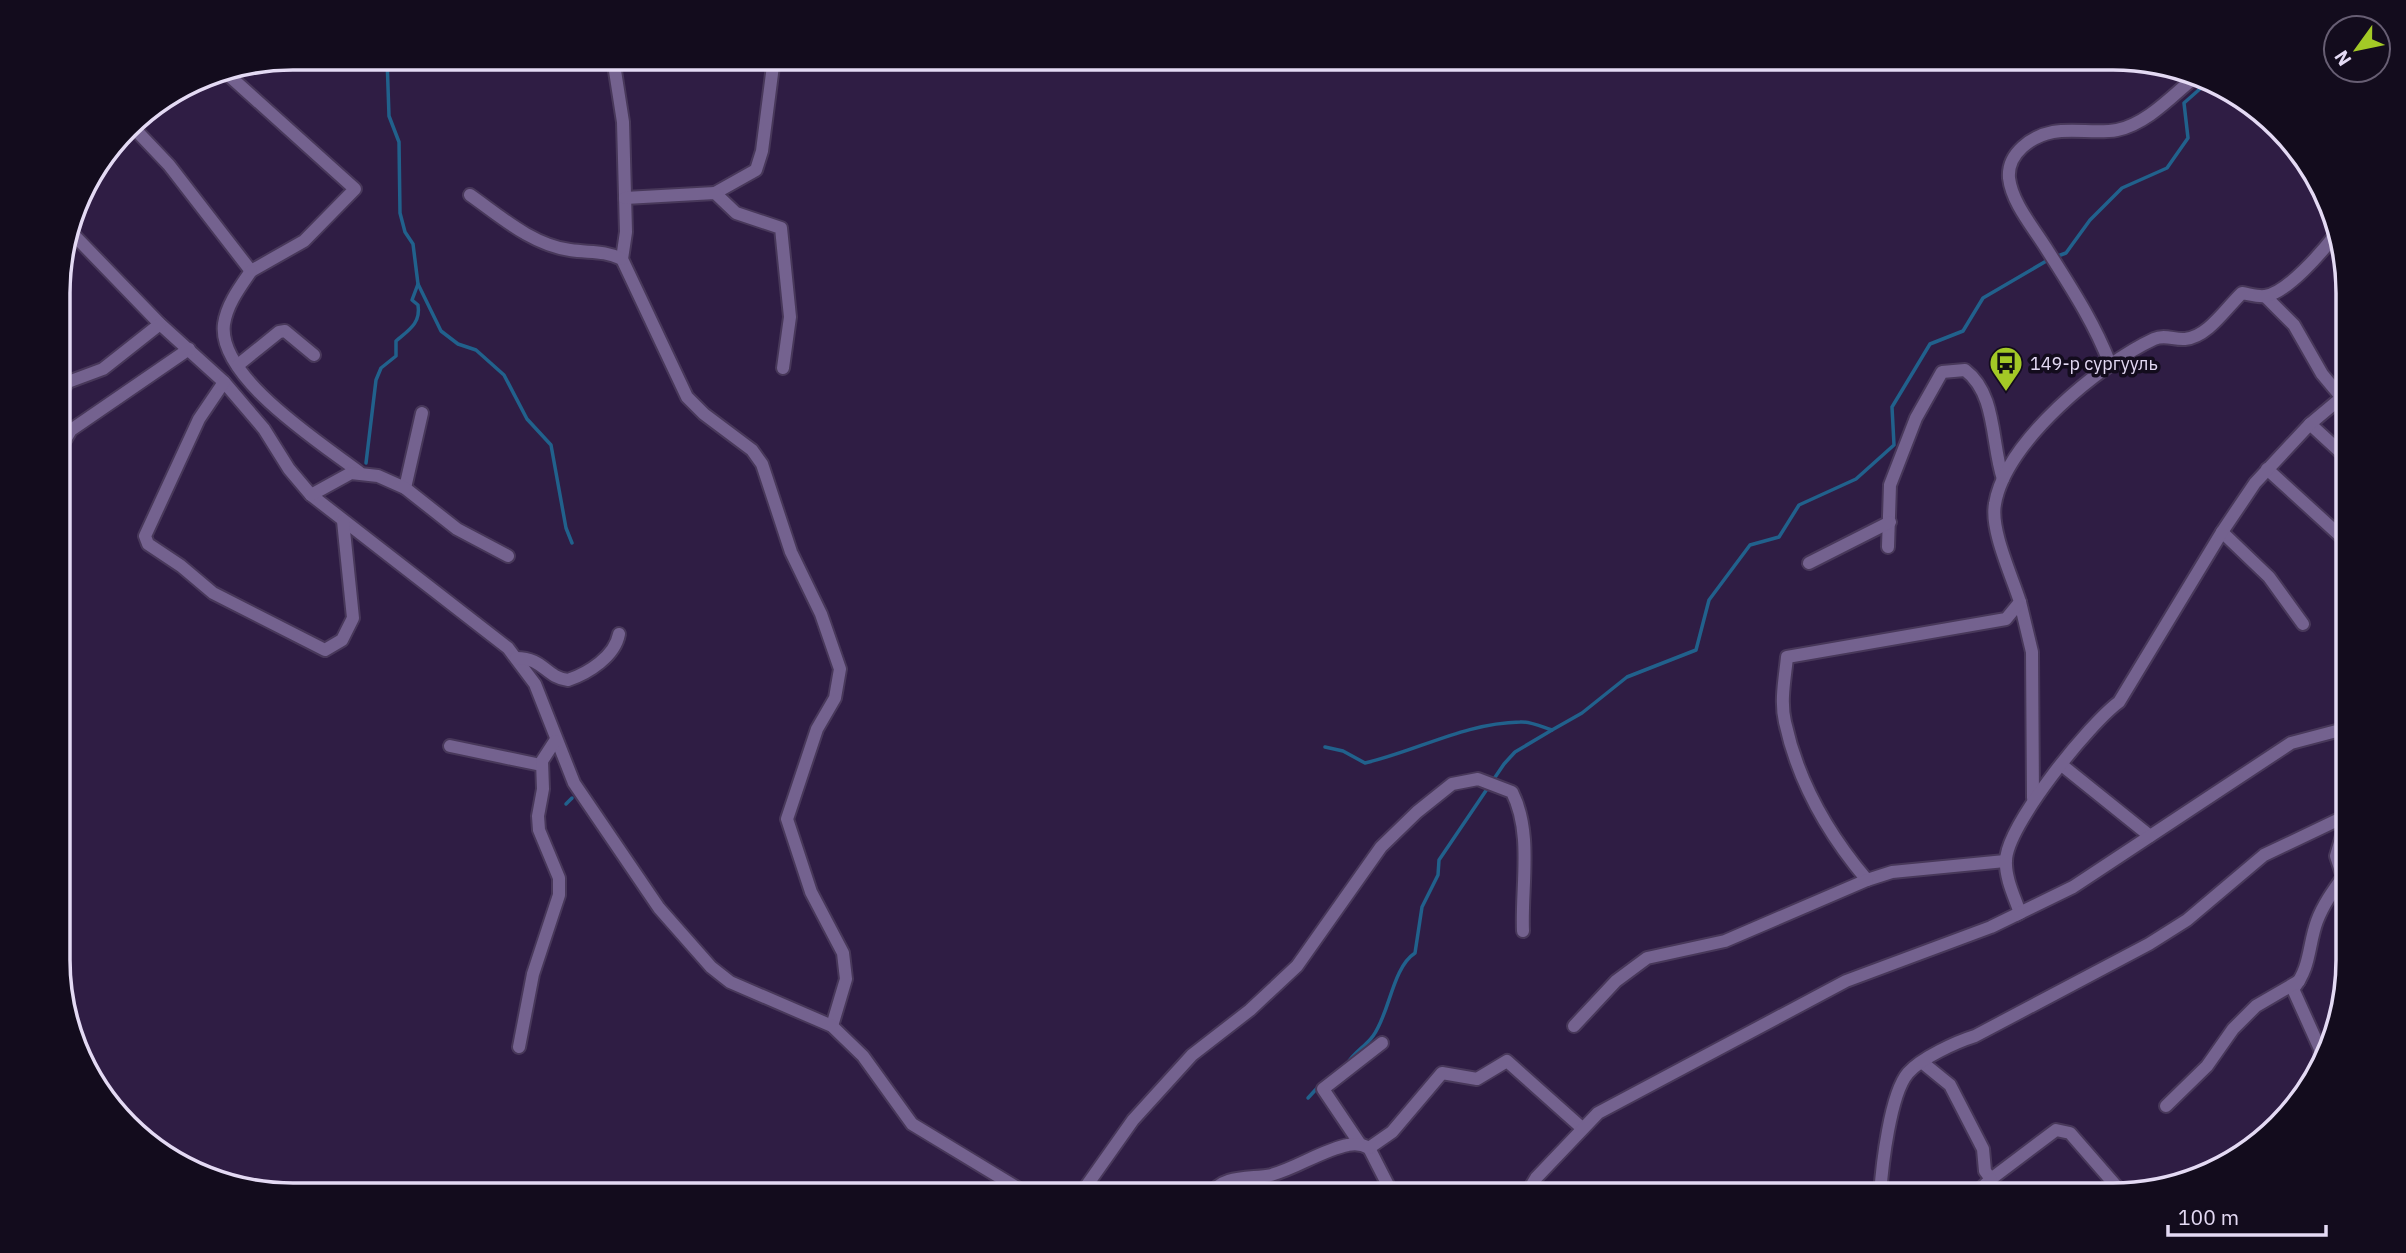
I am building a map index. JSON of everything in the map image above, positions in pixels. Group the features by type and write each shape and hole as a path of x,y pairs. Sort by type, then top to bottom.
{"street":[{"path":"615,70 623,122 625,198 622,259 687,397 711,420 752,450 762,464 791,552 821,614 840,669 835,698 817,729 787,819 811,892 843,953 846,979 832,1026"},
{"path":"625,198 715,193 756,170 762,151 772,70"},
{"path":"233,79 355,189 304,241 251,271 228,309 224,323 227,345 261,396 359,472"},
{"path":"2110,364 2098,333 2013,192 2009,177 2011,164 2026,144 2055,132 2103,131 2133,124 2187,83"},
{"path":"138,132 169,165 251,271"},
{"path":"715,193 736,213 781,228 790,317 783,368"},
{"path":"470,195 533,238 569,250 599,250 622,259"},
{"path":"77,238 160,324 224,382 311,495 508,648 535,684 555,741 574,783 659,908 711,967 730,982 832,1026 863,1056 912,1124 1010,1183"},
{"path":"2034,798 2032,652 2020,601 1995,522 1995,504 2003,479 2020,451 2066,397 2110,364 2162,336 2186,339 2203,333 2242,293 2265,296 2280,289 2311,263 2329,242"},
{"path":"2265,296 2294,325 2322,374 2336,387"},
{"path":"70,382 103,369 160,324"},
{"path":"238,365 279,332 285,331 314,355"},
{"path":"70,432 189,349"},
{"path":"1888,547 1890,485 1916,418 1942,372 1965,370 1977,379 1985,392 1997,461 2003,479"},
{"path":"224,382 199,419 145,536 148,544 181,566 213,593 324,650 342,640 353,618 343,521"},
{"path":"247,410 261,396"},
{"path":"2020,913 2006,861 2034,798 2103,714 2119,702 2222,532 2255,484 2310,424 2336,402"},
{"path":"405,488 422,413"},
{"path":"2310,424 2336,448"},
{"path":"2267,469 2336,532"},
{"path":"311,495 351,473 359,472 393,481 457,529 508,556"},
{"path":"1809,563 1890,522"},
{"path":"2222,532 2269,577 2303,624"},
{"path":"1867,880 1849,858 1809,796 1785,721 1787,657 2006,619 2020,601"},
{"path":"516,658 533,659 558,678 568,680 596,665 612,651 620,634"},
{"path":"1533,1183 1598,1113 1846,981 1991,927 2020,913 2099,872 2291,743 2336,731"},
{"path":"519,1047 533,974 557,910 560,886 558,872 538,826 543,789 541,765 555,741"},
{"path":"450,747 541,765"},
{"path":"2063,766 2150,836"},
{"path":"1088,1183 1133,1120 1192,1055 1250,1010 1297,967 1381,847 1417,812 1452,784 1478,779 1513,792 1523,834 1523,931"},
{"path":"1881,1183 1887,1137 1898,1094 1908,1073 1957,1042 1975,1037 2149,944 2188,920 2264,855 2336,822"},
{"path":"1574,1026 1616,981 1647,958 1726,941 1867,880 1892,872 2006,861"},
{"path":"2318,1046 2293,989 2302,979 2316,923 2336,893"},
{"path":"2166,1106 2207,1066 2233,1029 2256,1006 2302,979"},
{"path":"1382,1043 1323,1089 1365,1146 1386,1183"},
{"path":"1225,1183 1234,1178 1269,1175 1346,1145 1365,1146 1392,1132 1443,1073 1476,1079 1507,1061 1582,1128"},
{"path":"1923,1063 1951,1084 1983,1149 1985,1171 1991,1178"},
{"path":"1986,1183 2056,1130 2070,1133 2114,1183"}],"waterway":[{"path":"387,70 389,116 399,142 400,213 405,232 413,244 418,284 441,331 458,344 476,350 504,375 527,419 551,445 566,528 572,543"},
{"path":"2055,257 2066,253 2090,220 2122,188 2167,168 2188,138 2184,103 2201,88"},
{"path":"1325,747 1343,751 1365,763 1480,727 1528,722 1552,730 1582,713 1627,677 1696,650 1709,600 1750,545 1779,537 1799,505 1856,479 1894,445 1892,407 1930,344 1963,331 1983,298 2048,260"},
{"path":"366,463 376,380 381,368 396,356 396,341 409,330 418,317 418,305 412,300 418,284"},
{"path":"1347,1064 1373,1036 1401,969 1415,953 1422,907 1438,875 1439,860 1504,764 1515,752 1552,730"},
{"path":"566,804 572,798"},
{"path":"1308,1098 1319,1086"}],"place":[{"name":"149-р сургууль","path":"2006,393"}]}
